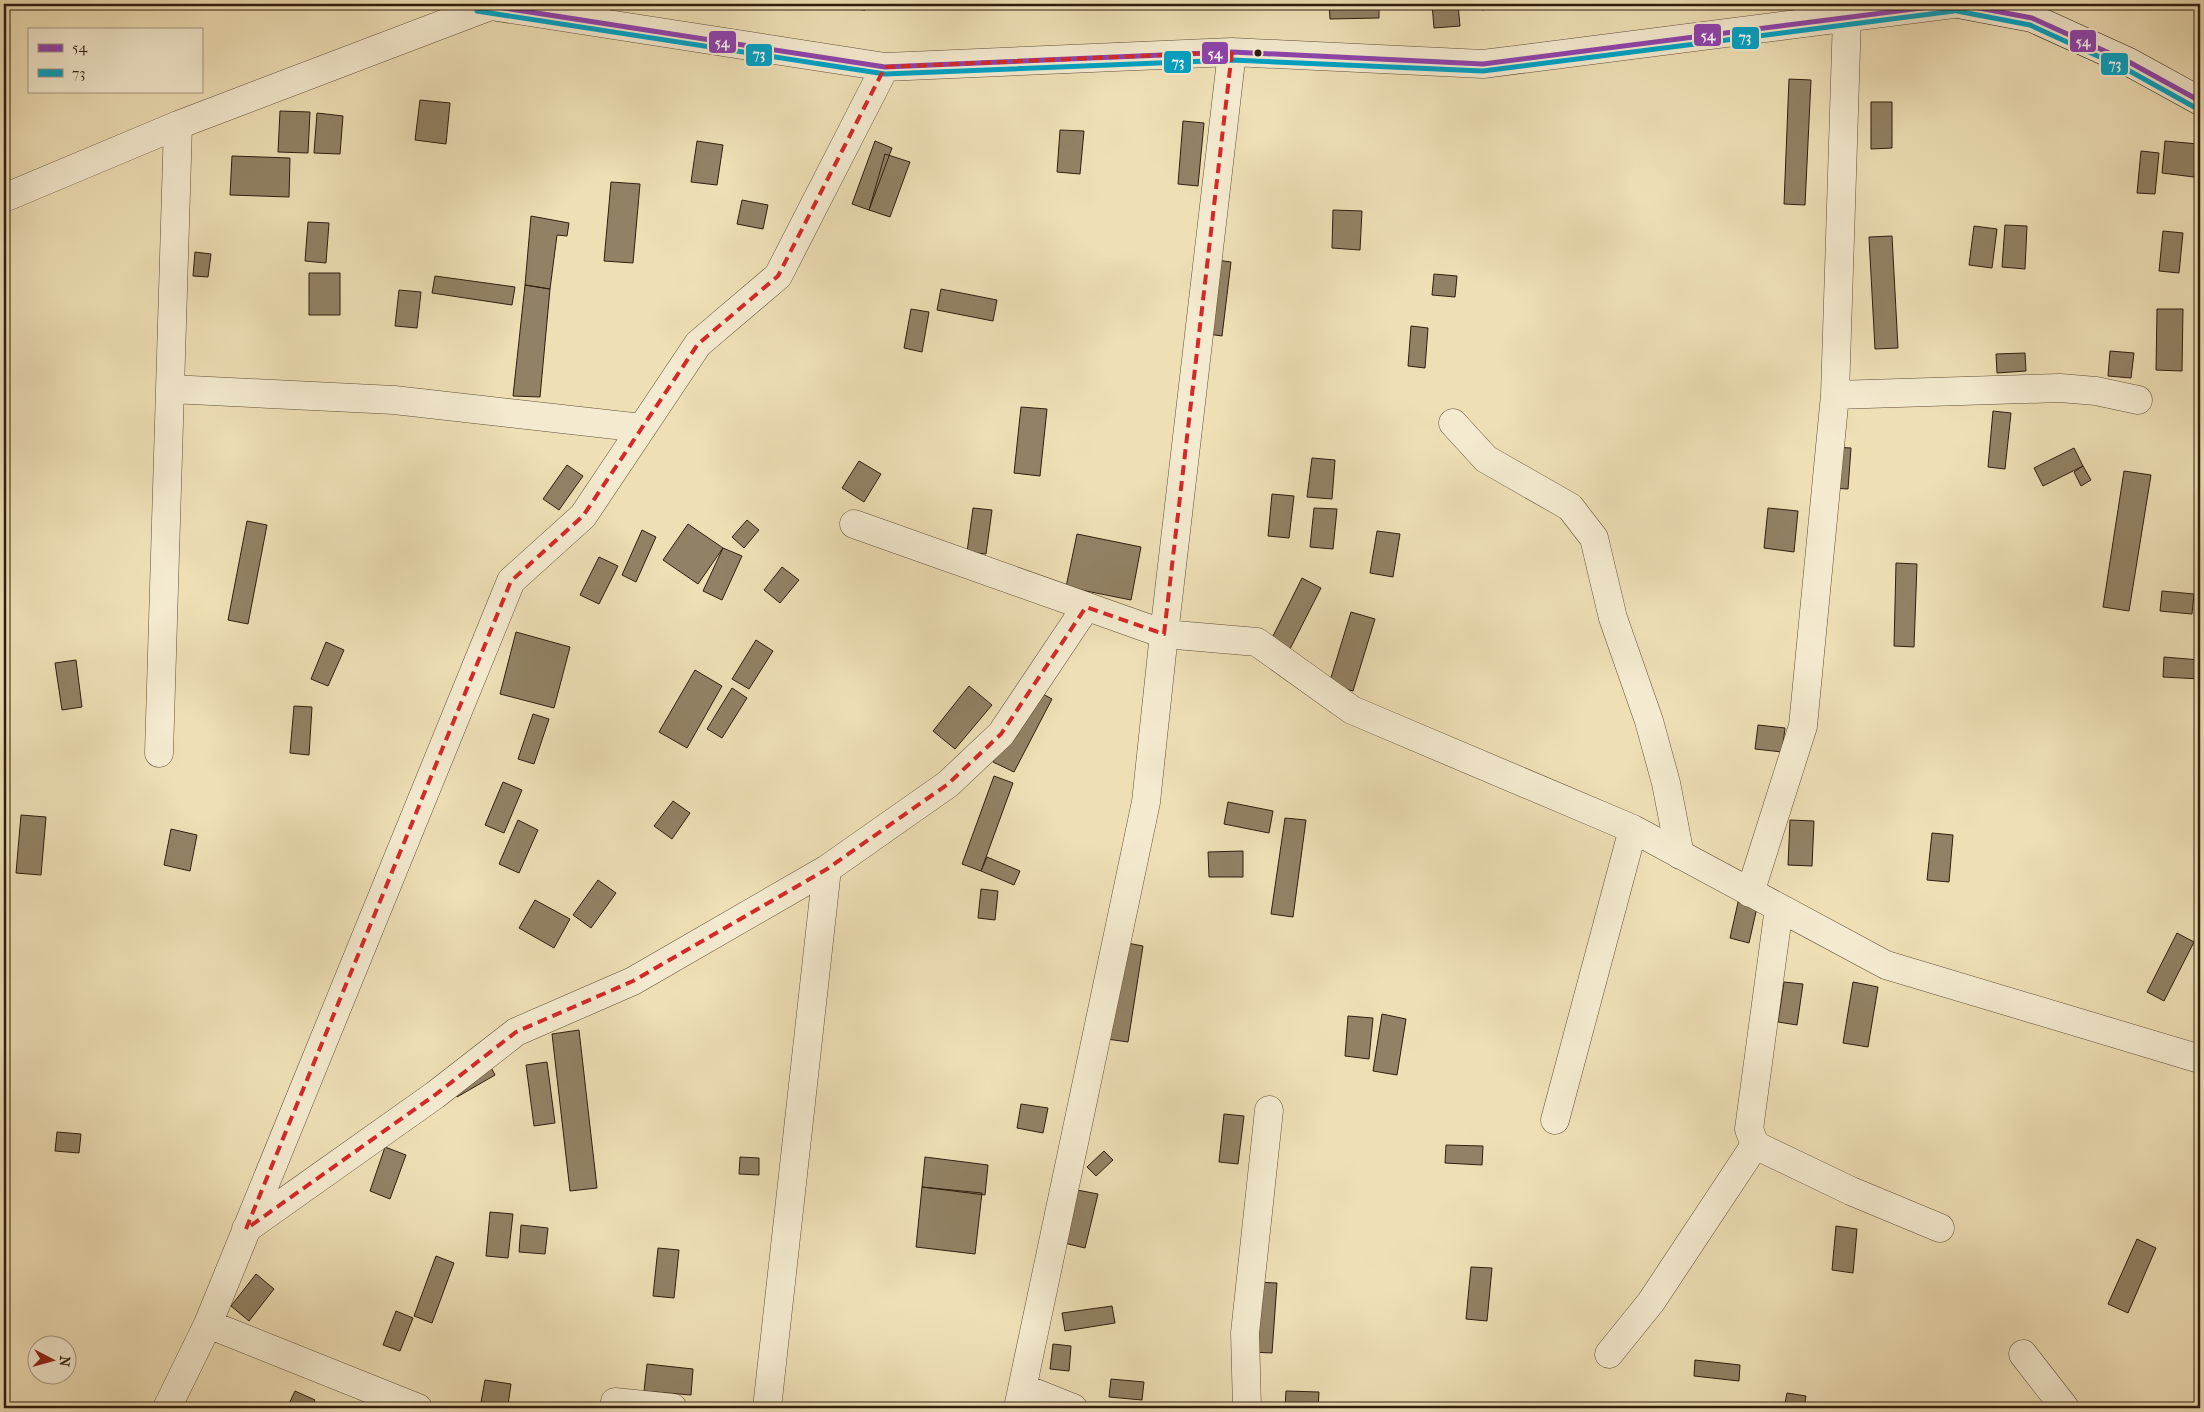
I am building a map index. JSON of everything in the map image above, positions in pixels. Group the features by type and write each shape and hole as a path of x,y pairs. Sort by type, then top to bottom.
{"street":[{"path":"4,198 178,125 483,5 886,68 1232,52 1483,64 1953,4"},
{"path":"1958,4 2032,18 2129,62 2200,101"},
{"path":"1750,892 1803,726 1835,395 1847,17"},
{"path":"1073,1408 1020,1398 1146,802 1232,52"},
{"path":"167,1408 208,1324 511,581 583,516 698,344 778,276 886,68"},
{"path":"159,753 178,125"},
{"path":"1835,395 2060,388 2096,391 2138,400"},
{"path":"170,389 394,400 642,428"},
{"path":"1454,423 1486,459 1570,507 1594,538 1613,618 1649,721 1666,783 1680,855"},
{"path":"854,524 1164,634 1257,642 1352,710 1633,829 1886,965 2200,1058"},
{"path":"246,1229 435,1095 516,1032 633,981 827,869 948,784 1000,734 1086,606"},
{"path":"1555,1120 1633,829"},
{"path":"767,1408 827,869"},
{"path":"1779,908 1749,1129 1755,1145 1851,1191 1940,1228"},
{"path":"1246,1408 1245,1333 1270,1110"},
{"path":"1609,1354 1652,1302 1755,1145"},
{"path":"208,1324 418,1408"},
{"path":"2023,1354 2064,1408"},
{"path":"614,1408 615,1402 673,1408"}],"highlighted area":[{"path":"1232,52 1164,634 1086,607 1001,734 948,784 827,869 633,981 516,1032 435,1095 246,1229 511,581 583,516 698,344 778,276 885,67"}],"building":[{"path":"819,4 865,4 865,10 819,6"},
{"path":"1329,4 1379,4 1379,18 1330,19"},
{"path":"1432,4 1458,4 1460,26 1434,28"},
{"path":"1480,4 1496,4 1497,7 1482,10"},
{"path":"1789,79 1811,80 1805,205 1784,204"},
{"path":"420,100 450,103 446,144 415,140"},
{"path":"1871,102 1892,102 1892,148 1871,149"},
{"path":"280,111 310,112 308,153 278,152"},
{"path":"317,113 343,116 340,154 314,153"},
{"path":"1183,121 1204,123 1198,186 1178,184"},
{"path":"1060,130 1084,131 1080,174 1057,172"},
{"path":"697,141 723,145 717,185 691,182"},
{"path":"875,141 892,148 869,210 852,204"},
{"path":"2165,141 2198,144 2194,177 2162,173"},
{"path":"2141,151 2159,153 2155,194 2137,193"},
{"path":"885,154 910,162 890,217 869,210"},
{"path":"232,156 290,158 289,197 230,195"},
{"path":"611,182 640,184 633,263 604,261"},
{"path":"742,200 768,205 763,229 737,224"},
{"path":"1333,210 1362,211 1360,250 1332,248"},
{"path":"531,216 569,223 567,236 557,235 550,289 525,285"},
{"path":"308,222 329,223 326,263 305,261"},
{"path":"2005,225 2027,226 2025,269 2002,267"},
{"path":"1974,226 1997,229 1992,268 1969,265"},
{"path":"2163,231 2183,233 2179,273 2159,271"},
{"path":"1892,236 1898,348 1875,349 1869,237"},
{"path":"195,252 211,254 208,277 193,276"},
{"path":"1210,259 1231,262 1222,336 1201,333"},
{"path":"309,273 340,273 340,315 309,315"},
{"path":"1434,274 1457,276 1455,297 1432,295"},
{"path":"435,276 515,287 512,305 432,293"},
{"path":"525,285 550,289 540,397 513,396"},
{"path":"941,289 997,300 993,321 937,310"},
{"path":"399,290 421,292 417,328 395,326"},
{"path":"911,309 929,312 922,352 904,348"},
{"path":"2157,309 2183,309 2182,371 2156,370"},
{"path":"1411,326 1428,328 1425,368 1408,366"},
{"path":"2110,351 2134,353 2131,378 2108,376"},
{"path":"2025,353 2026,371 1997,373 1996,354"},
{"path":"1021,407 1047,409 1040,476 1014,473"},
{"path":"1993,411 2011,413 2005,469 1988,467"},
{"path":"1832,447 1851,448 1848,489 1830,488"},
{"path":"2074,448 2083,466 2043,486 2034,468"},
{"path":"1312,458 1335,460 1332,499 1307,497"},
{"path":"859,461 881,474 864,502 842,488"},
{"path":"567,465 583,476 559,510 543,499"},
{"path":"2083,466 2091,480 2081,486 2074,472"},
{"path":"2124,471 2151,475 2129,611 2103,607"},
{"path":"1272,494 1294,496 1289,538 1268,536"},
{"path":"973,508 992,510 986,554 967,552"},
{"path":"1314,508 1337,509 1333,549 1310,547"},
{"path":"1768,508 1798,511 1794,552 1764,548"},
{"path":"747,520 759,530 744,548 732,537"},
{"path":"247,521 267,525 248,624 228,620"},
{"path":"688,524 723,548 698,584 663,560"},
{"path":"642,530 656,537 636,582 622,575"},
{"path":"1377,531 1400,534 1393,577 1370,573"},
{"path":"1077,534 1141,547 1131,600 1066,587"},
{"path":"723,548 742,556 722,600 703,591"},
{"path":"599,557 618,566 599,604 580,595"},
{"path":"1896,563 1917,564 1914,647 1894,646"},
{"path":"782,567 799,580 780,603 764,590"},
{"path":"1302,578 1321,588 1290,649 1271,640"},
{"path":"2162,591 2194,594 2192,614 2160,611"},
{"path":"1351,612 1375,619 1353,691 1329,684"},
{"path":"516,632 570,647 554,708 500,694"},
{"path":"756,640 773,651 749,689 732,679"},
{"path":"326,642 344,650 328,686 311,679"},
{"path":"2164,657 2200,660 2200,679 2163,677"},
{"path":"76,660 82,707 62,710 55,663"},
{"path":"695,670 722,686 687,748 659,732"},
{"path":"969,686 992,705 955,749 933,731"},
{"path":"732,688 747,698 722,738 707,729"},
{"path":"1032,688 1052,699 1014,772 993,762"},
{"path":"294,706 312,707 309,755 290,753"},
{"path":"533,714 549,719 534,764 518,759"},
{"path":"1758,725 1785,728 1782,752 1755,749"},
{"path":"994,776 1013,783 981,871 962,864"},
{"path":"503,782 522,790 504,833 485,825"},
{"path":"673,801 690,813 672,839 654,826"},
{"path":"1228,802 1273,811 1269,833 1224,824"},
{"path":"21,815 46,817 41,875 16,873"},
{"path":"1285,818 1306,820 1293,917 1271,914"},
{"path":"518,820 538,830 519,873 499,864"},
{"path":"1790,820 1814,821 1812,866 1788,865"},
{"path":"171,829 197,835 190,871 164,865"},
{"path":"1932,833 1953,835 1949,882 1927,880"},
{"path":"1243,851 1243,877 1209,877 1208,852"},
{"path":"987,857 1020,871 1014,885 981,871"},
{"path":"598,880 616,893 591,928 573,915"},
{"path":"981,889 998,891 995,920 978,918"},
{"path":"1739,898 1758,903 1749,943 1730,938"},
{"path":"535,900 570,919 554,948 519,928"},
{"path":"2177,933 2194,942 2164,1001 2147,992"},
{"path":"1122,942 1143,946 1128,1042 1107,1039"},
{"path":"1784,982 1803,984 1797,1025 1778,1022"},
{"path":"1853,982 1878,987 1868,1047 1843,1043"},
{"path":"1382,1014 1406,1019 1397,1075 1373,1071"},
{"path":"1348,1016 1373,1018 1369,1059 1345,1056"},
{"path":"579,1030 597,1188 570,1191 552,1034"},
{"path":"486,1058 495,1075 457,1097 447,1079"},
{"path":"547,1062 555,1123 534,1126 526,1065"},
{"path":"1021,1104 1048,1108 1043,1133 1017,1128"},
{"path":"1224,1114 1244,1116 1238,1164 1219,1162"},
{"path":"57,1132 81,1134 79,1153 55,1151"},
{"path":"1446,1145 1483,1146 1482,1165 1445,1163"},
{"path":"385,1147 406,1155 390,1199 370,1191"},
{"path":"1104,1151 1113,1160 1096,1176 1087,1167"},
{"path":"740,1157 759,1158 759,1175 739,1174"},
{"path":"925,1157 988,1165 985,1195 922,1187"},
{"path":"922,1187 982,1193 975,1254 916,1247"},
{"path":"1077,1190 1098,1194 1085,1248 1064,1243"},
{"path":"490,1212 513,1214 508,1258 486,1256"},
{"path":"521,1225 548,1228 545,1254 519,1252"},
{"path":"1836,1226 1857,1229 1853,1273 1832,1270"},
{"path":"2137,1239 2156,1248 2128,1313 2108,1304"},
{"path":"658,1248 679,1250 674,1298 653,1296"},
{"path":"436,1256 454,1263 432,1323 414,1316"},
{"path":"1471,1267 1492,1268 1487,1321 1466,1319"},
{"path":"256,1274 274,1289 249,1321 231,1306"},
{"path":"1256,1282 1277,1283 1272,1353 1252,1352"},
{"path":"1112,1306 1115,1323 1065,1331 1062,1313"},
{"path":"396,1311 413,1318 400,1351 383,1345"},
{"path":"1053,1344 1071,1346 1069,1371 1050,1369"},
{"path":"1695,1360 1740,1365 1739,1381 1694,1376"},
{"path":"647,1364 693,1369 691,1395 644,1391"},
{"path":"1111,1379 1144,1382 1142,1400 1109,1397"},
{"path":"485,1380 511,1384 508,1405 481,1402"},
{"path":"295,1391 315,1400 311,1408 287,1408"},
{"path":"1286,1391 1319,1392 1318,1408 1285,1408"},
{"path":"1787,1393 1806,1396 1804,1408 1784,1408"}],"transit line":[{"name":"54","path":"478,4 885,67 1232,52 1483,64 1953,4"},
{"name":"54","path":"1958,4 2032,18 2129,62 2200,101"},
{"name":"73","path":"477,11 885,74 1232,60 1483,71 1954,11"},
{"name":"73","path":"1957,11 2030,25 2126,69 2196,108"}]}
